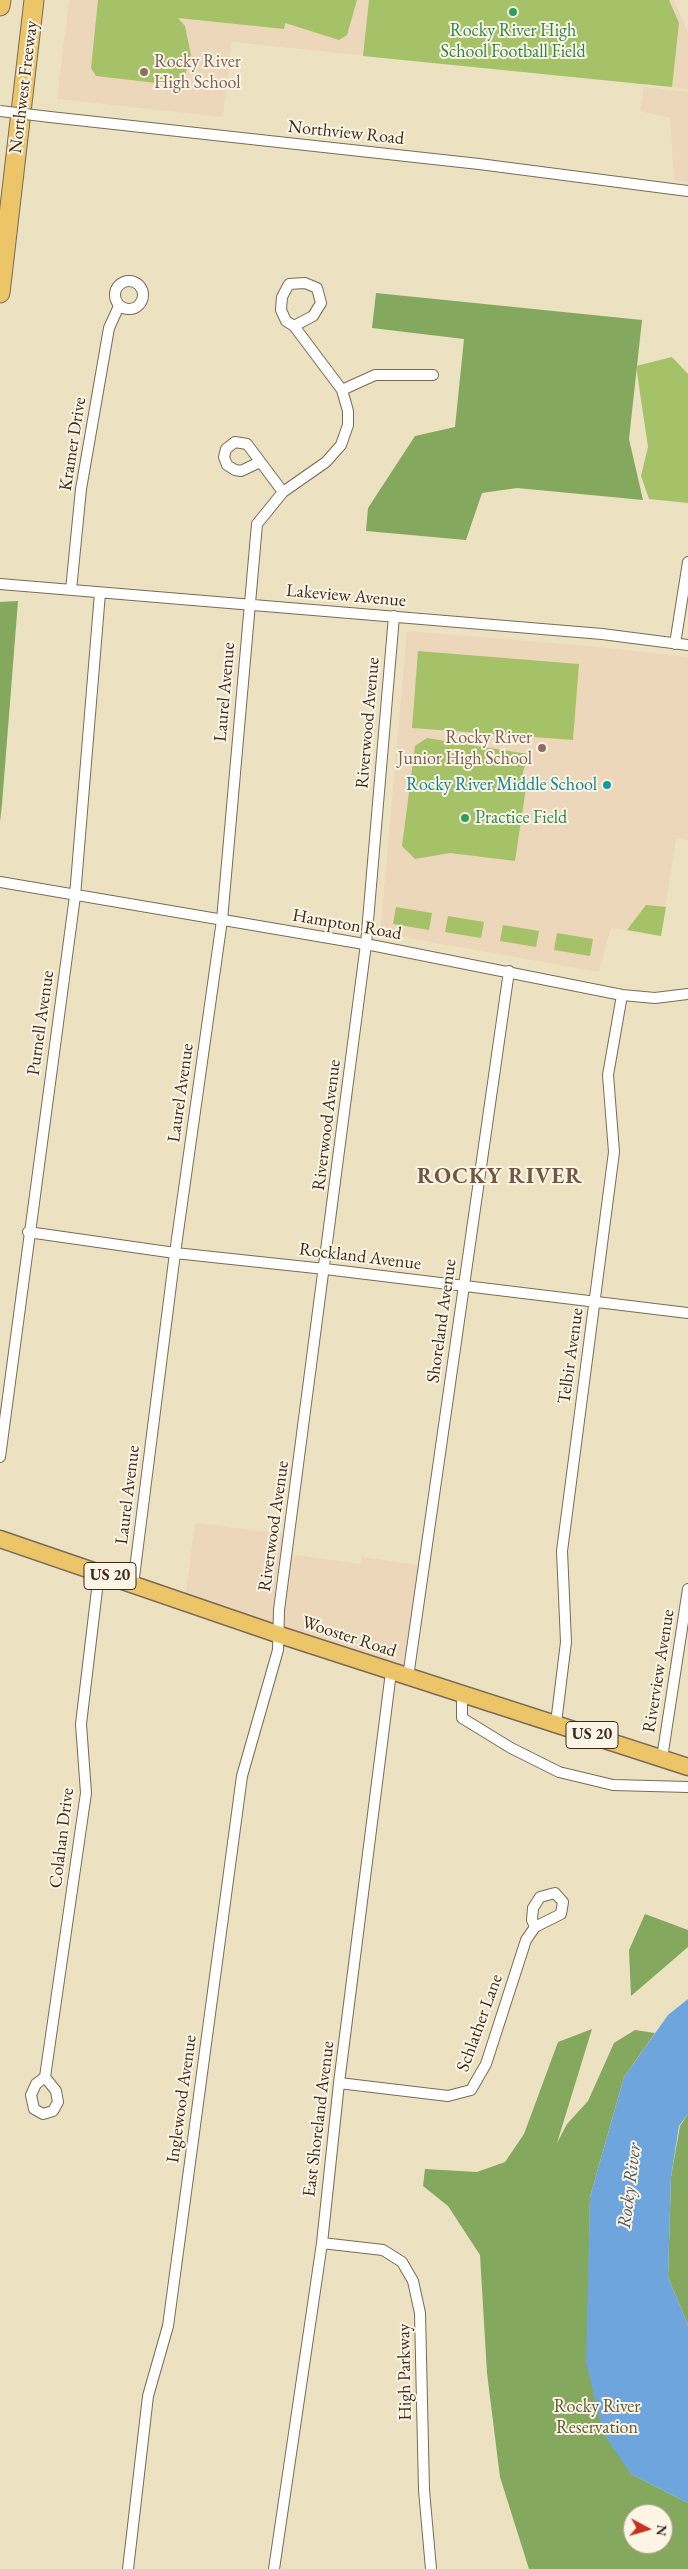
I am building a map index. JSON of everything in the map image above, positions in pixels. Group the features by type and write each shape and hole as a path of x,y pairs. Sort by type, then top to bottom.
{"highway":[{"name":"Northwest Freeway","path":"0,6 1,0"},
{"name":"Northwest Freeway","path":"0,293 34,0"}],"main road":[{"name":"Wooster Road","path":"0,1539 280,1636 556,1723 688,1767"}],"street":[{"name":"Northview Road","path":"0,111 479,164 688,191"},
{"path":"294,326 313,316 321,303 317,288 305,283 289,284 282,297 281,310 286,321 294,326 342,390 375,374 433,375"},
{"name":"Kramer Drive","path":"71,590 81,490 109,328 119,306"},
{"name":"Laurel Avenue","path":"133,1585 175,1253 222,920 257,524 283,492 326,462 341,445 348,425 348,411 342,390"},
{"path":"260,462 283,492"},
{"path":"675,644 688,562"},
{"name":"Lakeview Avenue","path":"0,584 602,634 688,645"},
{"name":"Purnell Avenue","path":"0,1456 28,1232 75,896 100,593"},
{"name":"Riverwood Avenue","path":"280,1636 279,1610 366,944 394,616"},
{"name":"Hampton Road","path":"0,882 366,944 622,994 655,998 688,994"},
{"name":"Shoreland Avenue","path":"408,1677 509,971"},
{"name":"Telbir Avenue","path":"556,1723 566,1642 562,1551 614,1152 608,1075 622,994"},
{"name":"Rockland Avenue","path":"28,1232 175,1253 688,1313"},
{"name":"Colahan Drive","path":"45,2077 86,1793 81,1724 99,1573"},
{"name":"Riverview Avenue","path":"662,1758 688,1589"},
{"name":"Inglewood Avenue","path":"128,2569 148,2396 168,2326 242,1776 277,1660 280,1636"},
{"name":"East Shoreland Avenue","path":"274,2569 322,2243 339,2083 391,1672"},
{"path":"462,1694 462,1718 511,1748 559,1772 613,1784 688,1787"},
{"name":"Schlather Lane","path":"339,2083 448,2096 471,2090 486,2064 526,1940 535,1927"},
{"name":"High Parkway","path":"322,2243 383,2250 402,2262 413,2281 420,2313 424,2490 432,2569"}],"shaded area":[{"name":"Rocky River High School","path":"69,0 674,0 688,33 688,89 232,42 223,117 57,99"},
{"path":"644,87 688,92 688,182 674,180 670,118 640,111"},
{"name":"Rocky River Junior High School","path":"407,631 589,646 688,657 688,840 676,839 661,936 611,928 599,972 380,933"},
{"path":"195,1523 293,1535 290,1554 360,1564 362,1557 419,1565 405,1672 185,1600"}],"green space":[{"path":"98,0 357,0 347,35 339,40 285,23 284,29 178,18 185,26 191,55 182,86 96,76 91,68"},
{"path":"369,0 669,0 679,23 672,87 363,56"},
{"path":"376,293 642,320 629,439 643,500 517,488 482,493 466,540 366,531 368,508 415,436 455,427 464,339 372,328"},
{"path":"672,357 688,374 688,503 649,499 641,476 648,447 636,366"},
{"path":"18,601 2,804 0,822 0,602"},
{"path":"418,651 579,664 573,740 412,728"},
{"name":"Practice Field","path":"427,738 528,754 519,787 526,788 515,861 450,853 415,859 402,846 415,746"},
{"path":"646,905 666,907 661,936 627,930"},
{"path":"396,907 432,913 429,930 393,924"},
{"path":"448,916 484,922 481,938 445,932"},
{"path":"503,925 539,931 536,947 500,941"},
{"path":"557,933 593,939 590,956 554,950"},
{"path":"645,1914 688,1930 688,1947 631,1996 629,1950"},
{"name":"Rocky River Reservation","path":"592,2029 557,2143 567,2124 588,2101 614,2043 635,2030 655,2033 624,2077 590,2197 589,2247 631,2474 688,2503 688,2569 529,2569 500,2477 487,2373 480,2255 448,2206 423,2186 425,2169 477,2172 505,2162 524,2134 558,2042"},
{"path":"688,2114 688,2325 668,2277 671,2177 680,2126"}],"water":[{"name":"Rocky River","path":"688,1999 688,2114 679,2126 671,2177 668,2277 688,2325 688,2503 631,2474 603,2433 586,2362 590,2197 624,2077 668,2015"}],"place":[{"name":"Rocky River High School Football Field","path":"513,12"},
{"name":"Rocky River High School","path":"144,72"},
{"name":"Rocky River Junior High School","path":"542,748"},
{"name":"Rocky River Middle School","path":"607,785"},
{"name":"Practice Field","path":"465,818"}],"district":[{"name":"ROCKY RIVER","path":"500,1177"}]}
